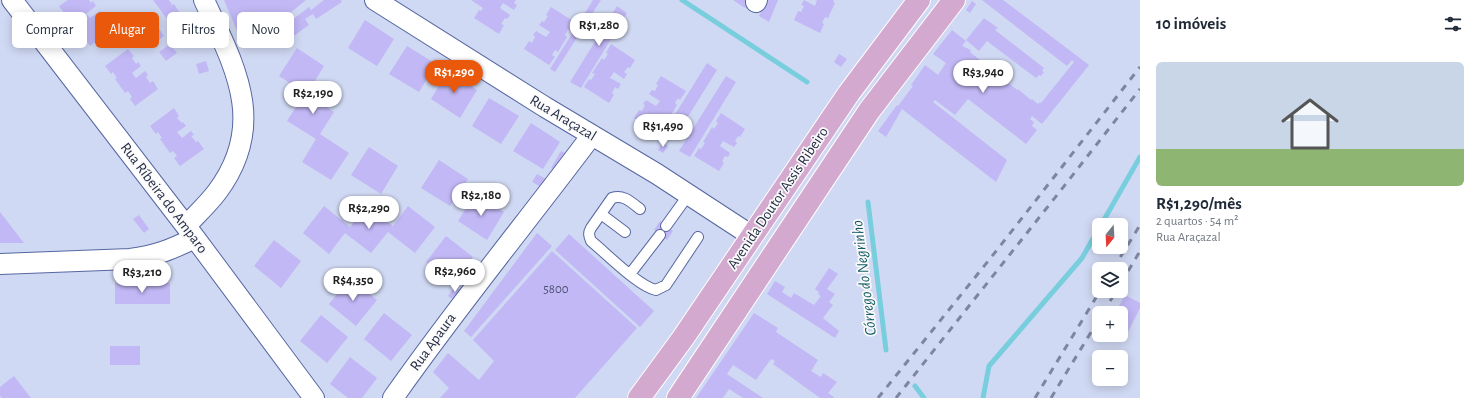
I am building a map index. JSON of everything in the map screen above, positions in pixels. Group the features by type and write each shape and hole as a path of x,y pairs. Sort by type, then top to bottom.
{"main road":[{"name":"Avenida Doutor Assis Ribeiro","path":"639,398 683,338 849,93 919,0"},
{"name":"Avenida Doutor Assis Ribeiro","path":"678,398 869,111 954,0"}],"street":[{"name":"Rua Ríbeira do Amparo","path":"12,0 191,232 314,398"},
{"path":"0,264 122,259 150,256 164,252 191,232 231,170 241,146 244,127 244,110 240,88 228,52 204,0"},
{"name":"Rua Araçazal","path":"375,0 689,194 752,236"},
{"name":"Rua Apaura","path":"393,398 446,324 592,135"}],"lane":[{"path":"630,274 664,230 689,194"},
{"path":"640,208 622,197 612,198 591,228 589,237 591,241 650,289 656,290 666,285 698,237"},
{"path":"601,214 625,232"}],"building":[{"path":"68,0 89,0 91,3 93,1 96,6 87,13 64,12 59,6"},
{"path":"153,0 169,0 172,5 174,4 179,12 167,12 167,19"},
{"path":"224,0 306,0 291,12 237,12 237,31"},
{"path":"324,0 341,0 342,2 316,19 313,14 305,19 309,25 294,36 294,18 309,7 311,10"},
{"path":"471,0 516,0 514,3 517,5 514,10 503,3 500,8 510,15 507,19 505,18 501,24 504,25 499,34 474,18 479,10 481,11 483,8"},
{"path":"593,0 601,0 555,72 550,69"},
{"path":"733,0 749,0 745,8"},
{"path":"766,0 778,0 769,22 759,16"},
{"path":"804,0 815,6 817,0 834,0 833,2 835,3 828,18 825,17 822,23 824,24 820,33 794,20 798,11 801,12 804,6 801,5"},
{"path":"982,0 1003,0 1089,65 1042,124 1032,116 1030,119 1034,122 1032,126 1037,130 1026,144 968,99 955,115 935,100 933,102 1007,160 996,182 902,109 886,137 878,131 913,86 911,85 925,65 938,75 946,63 933,54 952,30 966,41 962,46 971,50 970,52 1017,90 1018,89 1038,104 1040,102 1041,103 1074,62 1072,60 1067,66"},
{"path":"972,1 976,4 970,13 966,10"},
{"path":"617,6 627,13 581,88 570,82"},
{"path":"551,7 576,23 570,31 568,29 565,35 567,37 558,52 555,50 552,55 555,57 549,65 524,49 529,41 532,43 535,37 533,35 536,31 546,37 550,32 539,25 542,21 544,22 548,16 546,15"},
{"path":"95,14 95,42 90,46 87,42 87,15 90,18"},
{"path":"984,18 998,28 995,30 1044,68 1042,71 1044,72 1041,76 1039,75 1036,78 987,41 979,51 966,40"},
{"path":"365,20 394,39 377,66 348,48"},
{"path":"159,28 164,36 159,40"},
{"path":"611,44 635,60 630,68 628,67 624,72 627,74 624,79 614,72 610,78 621,84 618,89 615,87 612,93 614,95 609,103 584,87 589,79 591,80 595,74 592,73 602,58 604,60 608,54 606,53"},
{"path":"167,46 167,48 173,48 177,53 166,61 159,52"},
{"path":"407,46 436,64 419,92 389,74"},
{"path":"297,48 324,66 307,94 334,112 320,134 349,153 331,180 302,162 316,139 287,121 305,93 279,76"},
{"path":"128,49 134,56 132,58 136,64 138,62 141,66 132,73 136,78 145,71 148,75 146,77 150,83 153,81 158,89 135,106 130,99 132,97 128,91 125,93 115,79 117,78 113,72 111,74 105,66"},
{"path":"839,54 847,59 841,67 834,62"},
{"path":"206,61 209,71 199,74 196,64"},
{"path":"707,63 717,70 676,136 666,129"},
{"path":"448,71 477,90 460,118 431,99"},
{"path":"661,76 686,91 680,100 678,98 675,103 677,105 668,120 666,118 662,124 664,126 659,134 634,118 639,110 642,111 645,105 643,104 646,100 656,106 660,101 649,94 652,90 655,91 658,85 656,84"},
{"path":"726,76 736,82 690,157 679,151"},
{"path":"288,90 295,95 290,103 283,98"},
{"path":"489,98 519,116 501,144 472,126"},
{"path":"174,108 179,116 177,118 186,126 177,132 182,138 191,131 194,135 191,136 196,142 198,141 204,149 180,166 174,158 177,156 173,151 170,153 160,139 162,138 158,132 156,134 150,126"},
{"path":"721,113 745,129 740,137 738,136 735,141 737,143 734,147 723,141 720,146 730,153 728,157 725,156 722,161 724,163 719,171 694,156 699,148 701,149 705,143 703,142 712,127 714,129 718,123 716,121"},
{"path":"531,123 560,142 543,169 513,151"},
{"path":"663,142 668,146 663,153 658,150"},
{"path":"369,147 398,166 381,194 351,175"},
{"path":"561,151 567,154 556,171 551,168"},
{"path":"439,160 468,179 450,206 421,188"},
{"path":"537,174 548,180 543,188 532,182"},
{"path":"475,194 504,212 487,240 458,221"},
{"path":"324,206 350,227 367,206 393,226 408,206 435,227 415,253 388,232 371,253 345,233 329,254 303,233"},
{"path":"0,212 24,243 0,243"},
{"path":"139,215 149,229 144,233 133,219"},
{"path":"660,221 673,231 667,240 654,230"},
{"path":"537,233 552,246 471,337 464,331"},
{"path":"569,234 654,311 640,327 555,250"},
{"path":"446,236 473,257 453,283 426,262"},
{"path":"274,240 301,261 281,288 254,266"},
{"path":"552,251 637,328 575,398 440,398 449,388 433,372 448,353 479,380 494,361 473,340"},
{"path":"829,268 838,274 827,289 835,294 829,302 833,305 823,318 839,331 835,338 767,294 775,281 785,287 782,292 791,298 794,293 814,305 821,296 815,289"},
{"path":"350,278 377,300 356,326 329,304"},
{"path":"115,283 170,283 170,304 115,304"},
{"path":"455,286 462,291 454,300 448,296"},
{"path":"1128,297 1140,303 1140,308 1128,332 1128,306 1119,306 1123,298 1128,298"},
{"path":"384,313 412,335 391,361 364,339"},
{"path":"754,313 778,328 776,332 818,360 811,371 821,377 823,373 837,382 828,393 834,397 833,398 820,398 773,364 775,361 771,359 756,380 733,365 727,374 763,398 743,398 729,389 723,398 696,398"},
{"path":"321,315 348,337 327,363 300,341"},
{"path":"110,346 140,346 140,365 110,365"},
{"path":"350,357 377,378 362,398 348,398 330,384"},
{"path":"14,376 31,398 2,398 0,396 0,387"}],"waterway":[{"name":"Córrego do Negrinho","path":"682,0 807,82"},
{"path":"1105,218 1140,157"},
{"name":"Córrego do Negrinho","path":"868,202 886,350"},
{"path":"983,398 989,366 1082,258 1092,240"},
{"name":"Córrego do Negrinho","path":"915,386 924,398"}],"railway":[{"path":"878,398 997,250 1140,67"},
{"path":"896,398 1140,89"},
{"path":"1117,262 1140,225"},
{"path":"1128,271 1140,251"},
{"path":"1035,398 1096,298"},
{"path":"1107,306 1112,298"},
{"path":"1051,398 1092,331"}]}
